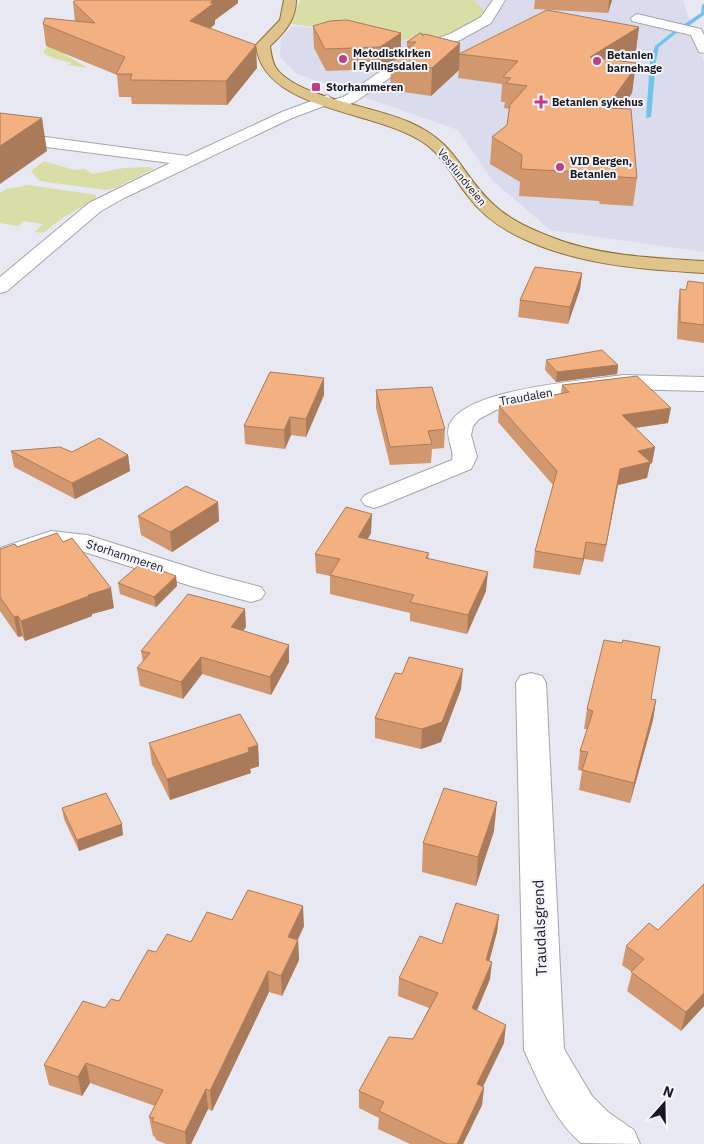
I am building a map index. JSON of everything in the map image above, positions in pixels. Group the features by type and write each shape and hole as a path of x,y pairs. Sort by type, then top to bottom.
{"main road":[{"name":"Vestlundveien","path":"290,0 291,10 287,20 263,45 264,57 272,72 292,87 395,122 425,136 441,148 482,204 498,218 526,233 579,251 654,263 704,267"}],"street":[{"path":"0,287 95,207 287,115 350,99 422,48 455,37 486,20 499,0"},
{"path":"636,18 696,32 704,49"},
{"path":"0,136 189,161"},
{"name":"Traudalen","path":"374,500 449,471 462,464 466,457 459,435 461,425 471,414 488,405 519,397 623,382 704,384"},
{"name":"Storhammeren","path":"0,557 51,539 78,540 201,580 251,593"},
{"name":"Traudalsgrend","path":"531,683 544,1050 556,1074 578,1109 593,1126 619,1144"}],"shaded area":[{"name":"Betanien sykehus","path":"473,0 683,0 704,62 704,252 550,230 492,180 458,130 297,74 280,57 281,39 293,26 356,32 484,11"}],"green space":[{"path":"300,0 473,0 485,11 467,30 452,40 420,37 397,41 356,32 290,24"},
{"path":"55,41 77,50 64,54 88,68 67,65 72,63 50,57 44,53 44,50"},
{"path":"44,161 74,170 85,169 92,174 124,168 150,167 153,169 116,188 105,190 40,181 31,171"},
{"path":"29,185 96,195 96,199 64,217 43,233 35,232 43,224 24,221 18,226 0,223 0,193 6,189"}],"building":[{"path":"76,0 213,0 210,3 214,3 190,21 256,45 226,81 130,80 132,74 116,74 125,57 43,24 45,18 95,23 73,2"},
{"path":"547,10 639,27 590,57 636,63 632,68 635,68 606,108 631,109 637,178 603,176 603,173 521,169 522,155 492,137 507,125 510,105 527,86 506,83 511,78 503,77 518,61 459,54"},
{"path":"347,20 401,33 380,47 325,49 313,26 330,21"},
{"path":"420,33 423,34 422,36 425,34 460,43 432,68 391,63 416,42 407,42"},
{"path":"0,113 42,118 0,146"},
{"path":"535,267 582,273 570,307 520,300"},
{"path":"688,281 704,283 704,325 680,322 680,289 686,290"},
{"path":"602,350 618,365 557,372 546,360"},
{"path":"270,372 324,378 306,419 290,417 284,430 244,426"},
{"path":"637,376 671,408 622,415 655,447 638,451 650,462 620,469 606,545 586,542 583,559 535,551 557,471 499,406 569,392 562,385"},
{"path":"432,387 445,429 428,431 432,444 390,447 376,390"},
{"path":"99,438 128,455 72,483 11,451 60,447 72,452"},
{"path":"186,486 218,502 170,532 138,516"},
{"path":"346,507 372,514 358,537 429,553 426,558 488,572 468,615 410,602 414,595 330,575 340,559 315,554"},
{"path":"57,533 63,542 72,538 111,588 21,621 18,616 14,617 0,597 0,549 15,544 17,547"},
{"path":"141,563 176,576 154,597 118,583"},
{"path":"188,594 245,609 231,627 289,645 270,677 201,657 181,682 137,668 150,653 141,651"},
{"path":"604,640 622,643 623,640 660,647 651,699 656,700 634,783 582,770 588,752 580,751 593,711 587,709"},
{"path":"409,657 463,669 442,722 422,729 375,718 395,673 402,674"},
{"path":"240,714 258,745 248,748 249,752 167,779 149,743"},
{"path":"444,788 497,802 478,857 423,843"},
{"path":"106,793 122,824 77,840 62,808"},
{"path":"704,884 704,993 686,1012 631,972 644,959 626,946 649,923 658,930"},
{"path":"248,890 303,906 288,937 298,940 281,976 268,971 210,1091 206,1089 185,1132 152,1121 154,1118 149,1117 163,1090 86,1063 78,1077 44,1065 83,1001 105,1008 111,999 119,1001 148,950 156,952 167,934 191,942 207,912 232,920"},
{"path":"456,903 499,915 486,960 492,962 472,1008 506,1025 477,1084 484,1087 457,1144 447,1144 379,1111 384,1102 359,1091 389,1037 413,1039 438,993 399,978 420,936 442,944"}],"waterway":[{"path":"685,26 703,14 704,5"},
{"path":"648,117 653,61 657,46 677,31"}],"place":[{"name":"Metodistkirken i Fyllingsdalen","path":"343,59"},
{"name":"Betanien barnehage","path":"597,61"},
{"name":"Storhammeren","path":"316,87"},
{"name":"Betanien sykehus","path":"541,102"},
{"name":"VID Bergen, Betanien","path":"560,167"}]}
